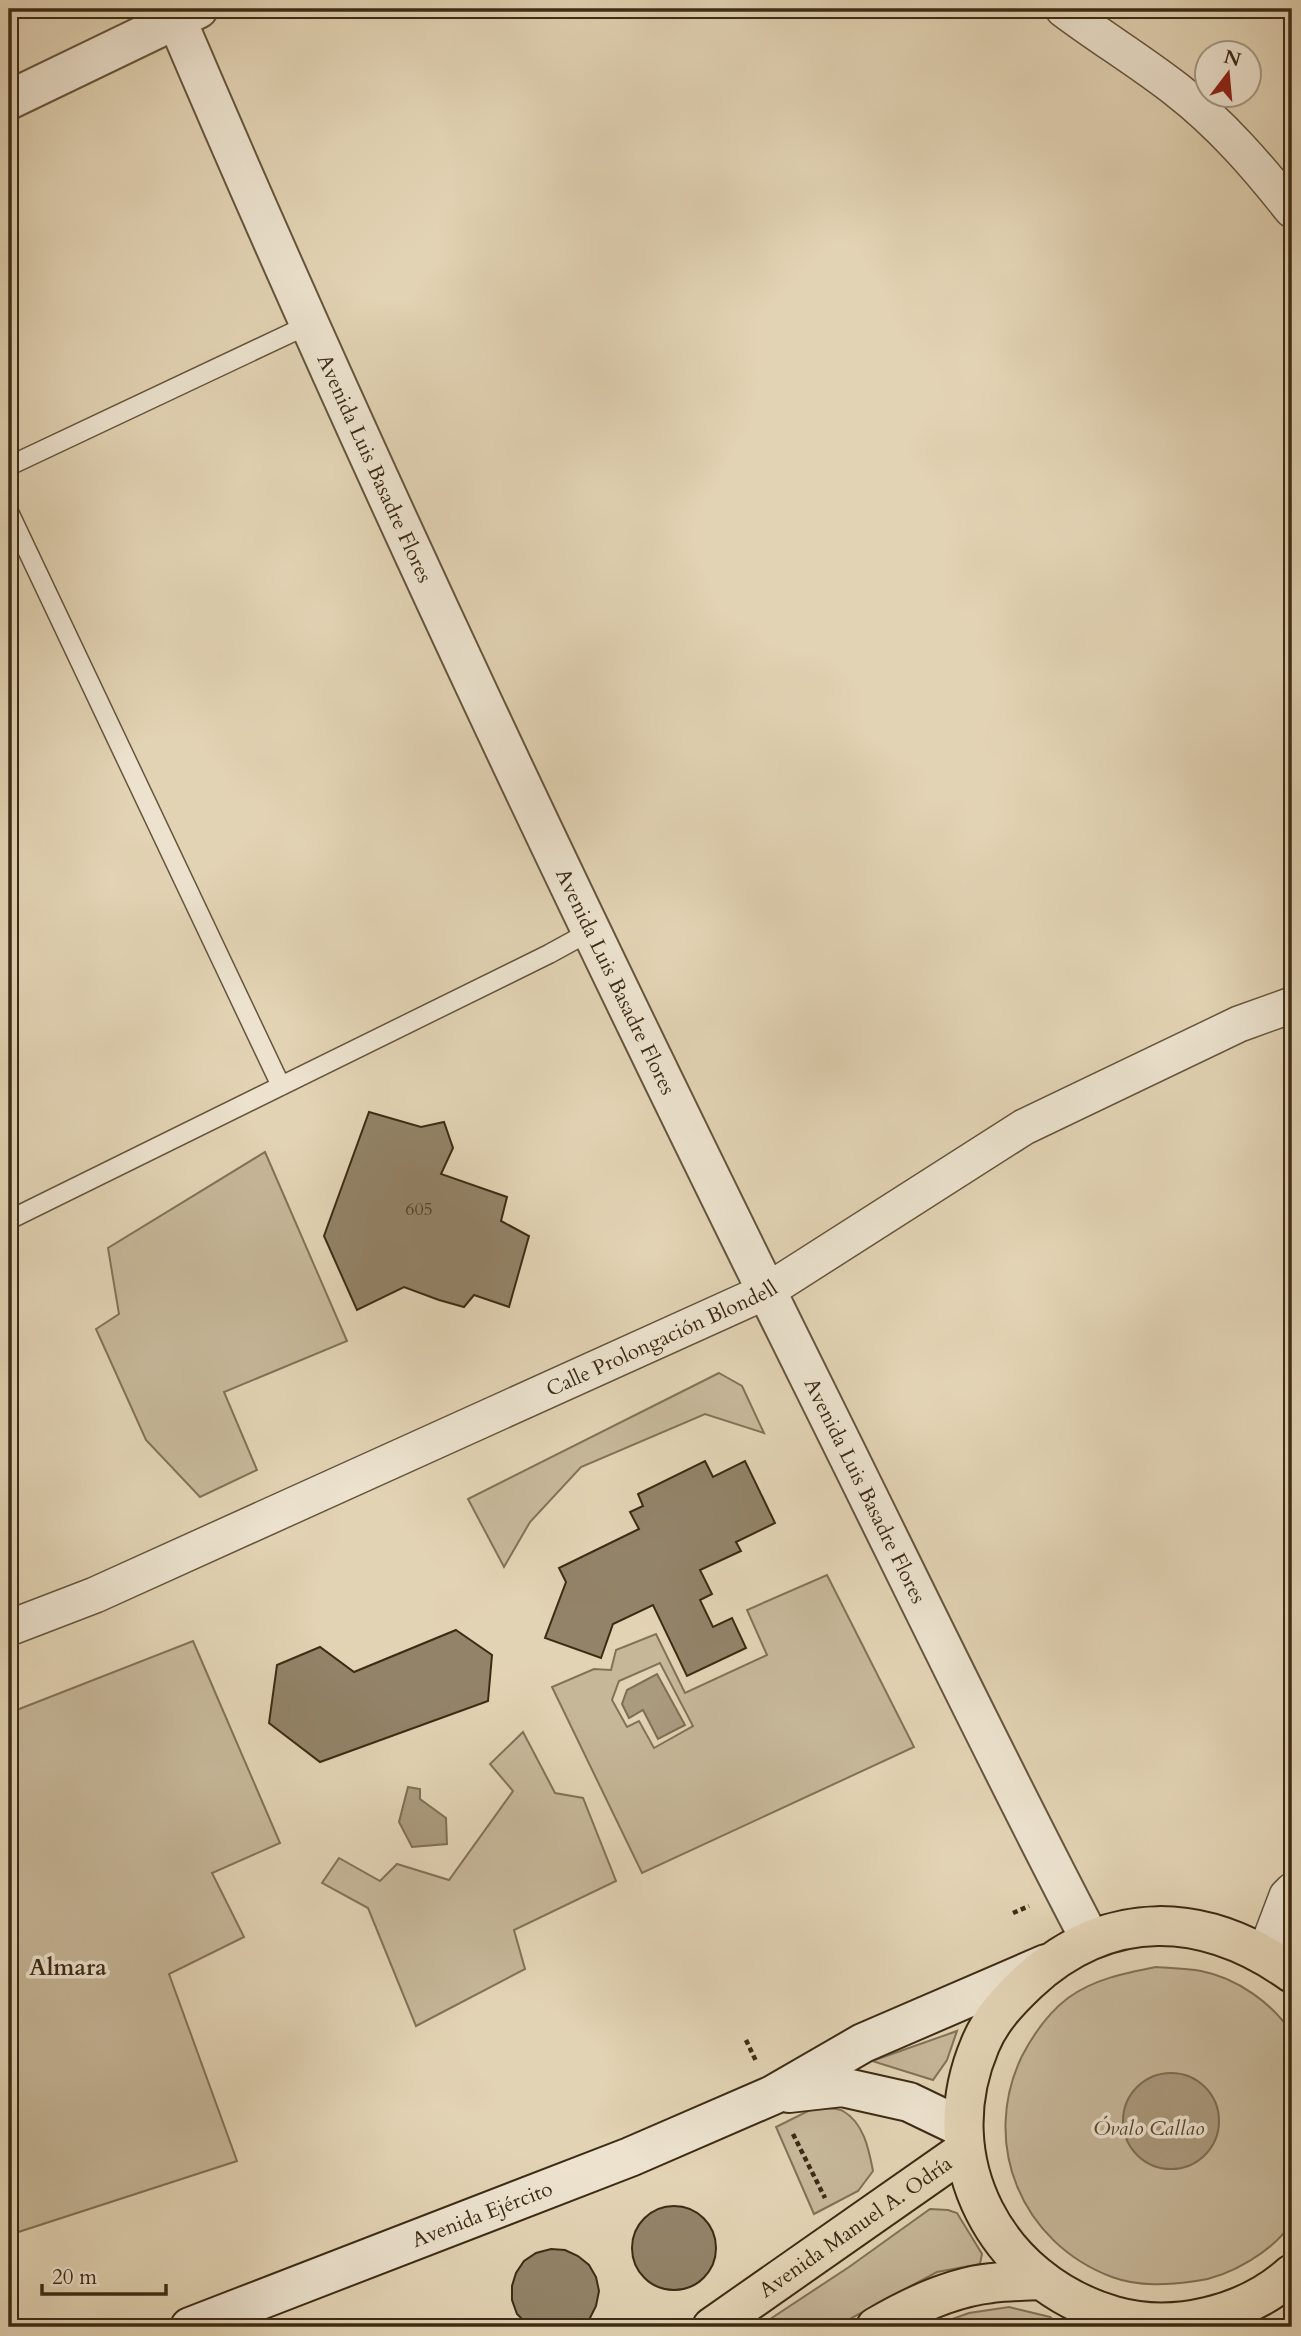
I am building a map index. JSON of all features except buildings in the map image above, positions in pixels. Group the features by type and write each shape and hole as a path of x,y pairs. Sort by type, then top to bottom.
{"main road":[{"path":"1279,1963 1223,1935 1179,1926 1134,1928 1090,1939 1048,1964 1004,2005 981,2042 971,2070 964,2099 964,2139 972,2182 984,2212 1002,2240 1040,2280 1079,2304 1122,2318 1164,2325 1207,2317 1292,2285"},
{"name":"Avenida Manuel A. Odría","path":"712,2327 844,2236 964,2139"},
{"path":"1246,2304 1281,2284 1292,2274"},
{"path":"876,2327 896,2315 951,2292 989,2283 1040,2280"}],"street":[{"path":"1063,9 1179,92 1219,127 1260,169 1292,210"},
{"path":"9,100 182,13"},
{"name":"Avenida Luis Basadre Flores","path":"182,13 310,324 469,673 591,931 767,1291 1090,1939"},
{"name":"Calle Prolongación Blondell","path":"9,1628 95,1595 767,1291 1024,1127 1239,1024 1292,1005"},
{"path":"1279,1963 1287,1896 1292,1891"},
{"name":"Avenida Ejército","path":"190,2327 629,2157 773,2095 863,2043 1048,1964"},
{"name":"Avenida Ejército","path":"773,2095 842,2087 909,2102 964,2139"}],"lane":[{"path":"9,466 310,324"},
{"path":"9,512 281,1086"},
{"path":"9,1220 550,954 591,931"}],"path":[{"path":"746,2040 844,2236"}],"green space":[{"path":"265,1152 347,1341 224,1392 257,1470 200,1497 146,1440 96,1329 119,1314 108,1248"},
{"path":"719,1373 742,1386 764,1433 705,1414 581,1467 530,1522 504,1567 468,1499"},
{"path":"827,1575 914,1747 642,1873 552,1687 594,1669 611,1670 616,1650 656,1634 685,1693 767,1655 747,1610","holes":["660,1663 693,1726 654,1748 639,1721 627,1727 612,1700 619,1681"]},
{"path":"193,1641 280,1843 212,1873 244,1937 169,1974 237,2161 9,2235 9,1713"},
{"path":"523,1732 555,1793 583,1798 616,1881 514,1930 525,1969 416,2026 368,1908 322,1883 339,1858 380,1881 397,1864 449,1880 513,1791 490,1764"},
{"name":"Óvalo Callao","path":"1156,1967 1196,1970 1228,1979 1264,2002 1292,2033 1292,2222 1274,2243 1236,2268 1209,2279 1154,2284 1112,2277 1080,2261 1054,2240 1032,2215 1017,2186 1008,2155 1006,2122 1010,2089 1022,2056 1036,2032 1054,2010 1078,1991 1099,1981"},
{"path":"957,2031 947,2060 933,2080 872,2061"},
{"path":"814,2108 843,2111 856,2122 870,2154 873,2171 858,2191 814,2214 776,2127"},
{"path":"930,2209 957,2213 982,2254 980,2264 937,2272 835,2327 758,2327 849,2267"},
{"path":"1009,2307 1050,2317 1062,2327 930,2327 969,2313"}],"shaded area":[{"path":"657,1674 685,1725 658,1739 643,1710 629,1718 622,1704 627,1690"},
{"path":"408,1787 420,1789 420,1799 446,1818 447,1844 412,1847 399,1822"},
{"path":"1171,2073 1189,2077 1205,2087 1215,2103 1219,2121 1215,2139 1205,2155 1189,2165 1171,2169 1153,2165 1137,2155 1127,2139 1123,2121 1127,2103 1137,2087 1153,2077"}],"district":[{"name":"Almara","path":"68,1967"}]}
